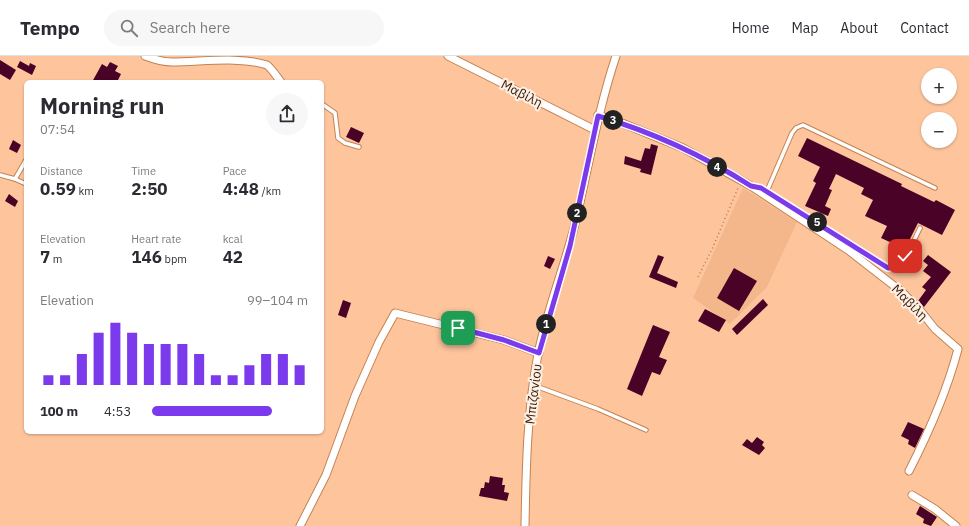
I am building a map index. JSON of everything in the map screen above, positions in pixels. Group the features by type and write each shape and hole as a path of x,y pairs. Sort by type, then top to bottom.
{"street":[{"path":"144,56 172,62 236,57 252,60 268,66 279,80"},
{"name":"Μαβίλη","path":"448,56 595,130"},
{"name":"Μπιζανίου","path":"525,526 526,456 533,385 539,353 570,246 598,116 616,56"},
{"name":"Μαβίλη","path":"598,116 622,123 683,148 751,186 848,250 902,292 919,309 935,329 958,349 934,419 909,471"},
{"path":"300,526 326,475 355,396 379,342 395,313 504,340 539,353"},
{"path":"912,495 935,509 956,526"}],"lane":[{"path":"324,105 335,113 338,138 345,143 359,147"},
{"path":"767,191 792,133 796,128 802,125 935,188"},
{"path":"15,179 24,163"},
{"path":"0,175 24,183"},
{"path":"751,186 767,191 888,268 900,263 920,228"},
{"path":"533,385 598,409 646,430"}],"path":[{"path":"698,277 713,247 741,180"}],"shaded area":[{"path":"743,188 797,222 767,287 730,324 693,298"}],"building":[{"path":"0,60 16,70 10,80 0,74"},
{"path":"20,61 29,66 30,63 36,66 32,75 17,67"},
{"path":"110,62 118,66 115,71 121,74 118,80 93,80 102,64 107,67"},
{"path":"351,127 364,133 359,143 346,137"},
{"path":"807,138 902,184 901,186 934,202 936,200 955,210 942,235 918,223 905,249 881,238 887,226 865,216 873,200 861,194 864,188 836,174 829,189 832,190 825,206 831,209 828,216 805,206 816,183 813,181 820,167 798,156"},
{"path":"13,140 21,145 17,153 9,149"},
{"path":"651,144 658,146 651,175 640,172 641,169 624,164 625,156 641,161 645,148 650,149"},
{"path":"9,194 18,201 15,207 5,201"},
{"path":"658,255 664,257 657,273 678,282 676,288 649,277"},
{"path":"928,255 951,272 924,307 918,301 926,290 922,287 931,277 923,271 928,265 923,261"},
{"path":"548,256 555,259 550,269 544,266"},
{"path":"734,268 757,281 739,311 717,298"},
{"path":"763,299 768,305 737,335 732,329"},
{"path":"343,300 351,303 346,318 338,315"},
{"path":"705,309 726,320 719,332 698,321"},
{"path":"653,325 670,332 659,357 667,360 660,375 652,372 642,396 627,389"},
{"path":"908,422 924,429 915,448 908,444 909,440 901,436"},
{"path":"757,437 764,442 762,445 765,448 759,455 742,445 747,439 752,443"},
{"path":"490,476 503,478 502,485 505,485 504,492 509,493 507,501 479,496 481,488 484,488 485,482 489,483"},
{"path":"920,506 937,517 931,526 923,523 924,519 916,514"}],"route":[{"path":"458,328 515,343 539,353 557,284 570,246 598,116 622,123 683,148 751,186 767,191 888,268 900,263 905,256"}]}
